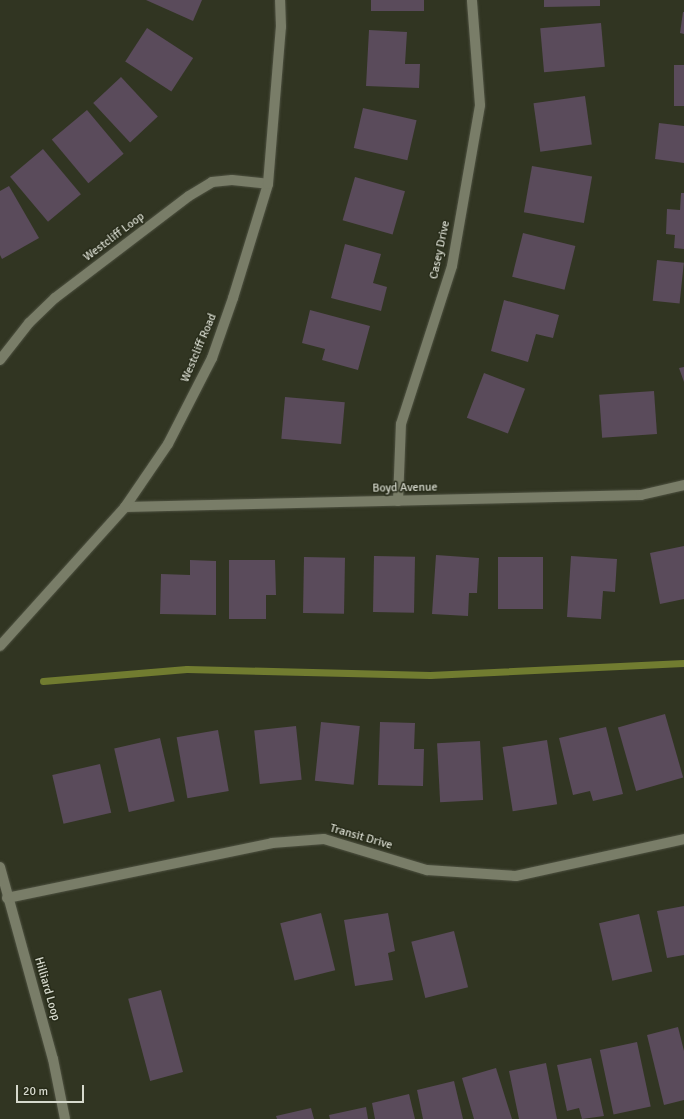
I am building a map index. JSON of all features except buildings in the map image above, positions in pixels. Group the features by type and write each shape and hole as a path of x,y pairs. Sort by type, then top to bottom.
{"street":[{"name":"Westcliff Road","path":"0,646 125,507 168,444 212,358 234,298 268,184 281,27 280,0"},
{"name":"Casey Drive","path":"398,501 401,424 452,266 480,105 472,0"},
{"name":"Westcliff Loop","path":"0,360 29,323 55,298 189,196 212,182 232,180 268,184"},
{"name":"Boyd Avenue","path":"125,507 641,494 684,485"},
{"name":"Transit Drive","path":"7,898 279,842 324,839 427,870 516,876 684,839"},
{"name":"Hilliard Loop","path":"0,867 7,898 53,1059 65,1119"}],"waterway":[{"path":"43,681 187,669 430,675 684,663"}]}
